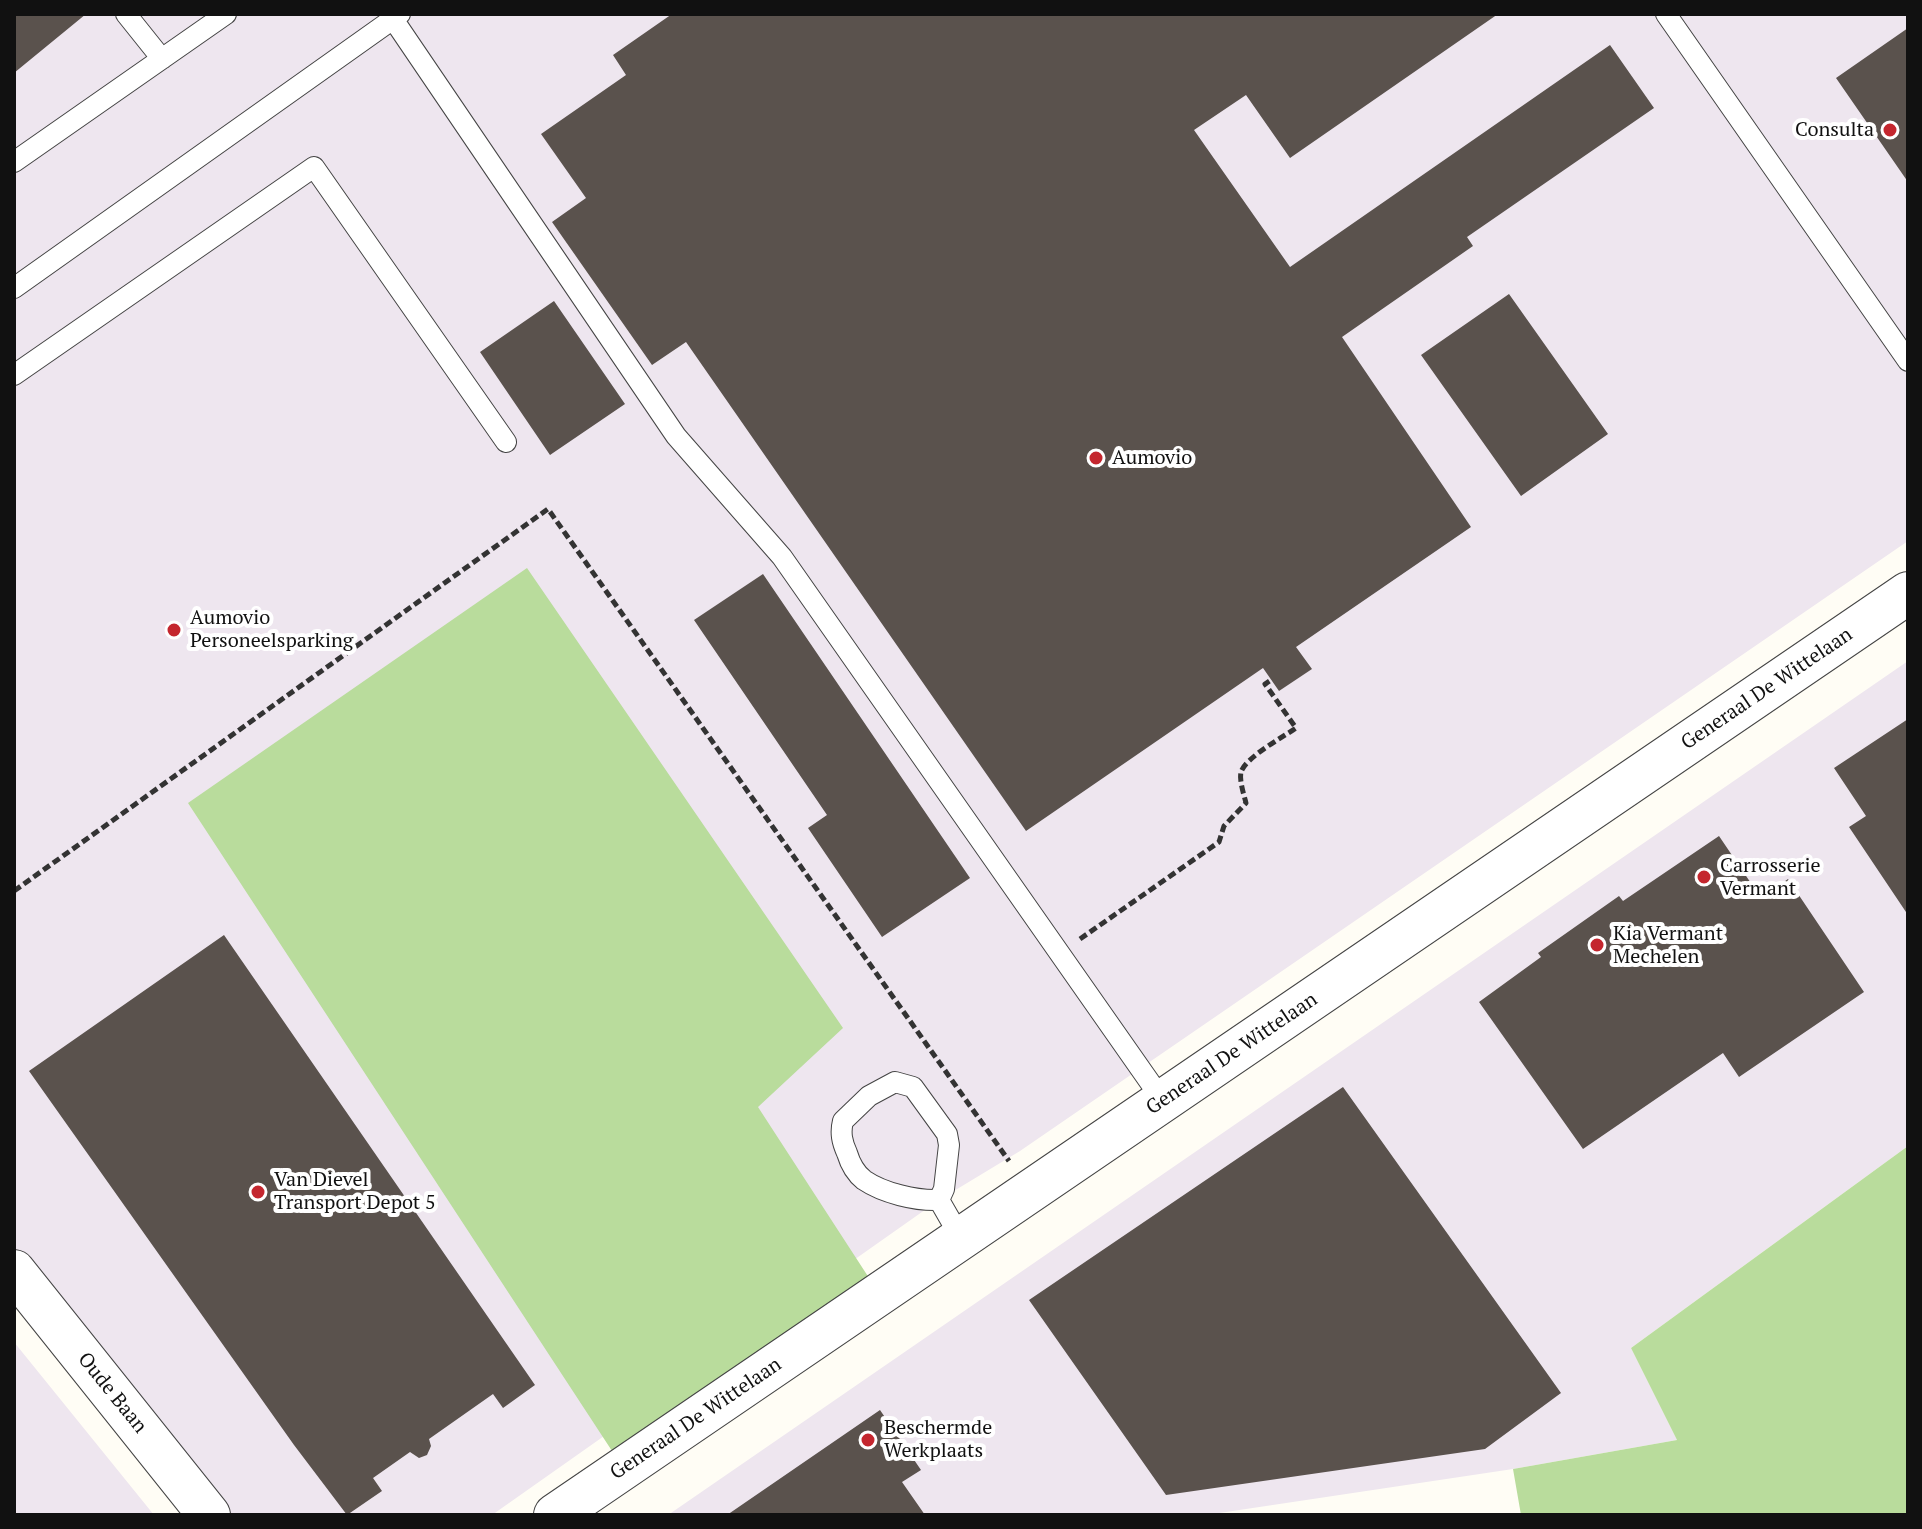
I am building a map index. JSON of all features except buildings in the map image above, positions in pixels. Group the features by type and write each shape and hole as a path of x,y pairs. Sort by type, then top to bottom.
{"street":[{"name":"Generaal De Wittelaan","path":"555,1515 1908,593"},
{"name":"Oude Baan","path":"14,1271 209,1515"}],"lane":[{"path":"126,14 162,59"},
{"path":"14,162 226,14"},
{"path":"1666,14 1908,361"},
{"path":"14,288 396,16 676,436 782,557 1163,1101"},
{"path":"14,375 314,167 506,442"},
{"path":"895,1082 913,1087 947,1134 949,1145 944,1189 939,1200 924,1200 884,1189 863,1179 852,1166 842,1140 843,1121 869,1096 895,1082"},
{"path":"939,1200 962,1240"}],"path":[{"path":"14,891 548,509 1030,1192"},
{"path":"1059,953 1219,842 1224,826 1246,803 1240,774 1243,769 1252,758 1296,728 1265,684 1271,680"}],"shaded area":[{"path":"14,14 1908,14 1908,541 1020,1151 939,1200 492,1515 211,1515 14,1259"},
{"path":"1908,661 1908,1146 1631,1348 1677,1440 1513,1469 1206,1515 668,1515"},
{"path":"14,1342 154,1515 14,1515"}],"green space":[{"path":"527,568 843,1028 758,1107 871,1281 614,1454 188,803"},
{"path":"1908,1146 1908,1515 1521,1515 1513,1469 1677,1440 1631,1348"}],"place":[{"name":"Consulta","path":"1890,130"},
{"name":"Aumovio","path":"1096,458"},
{"name":"Aumovio Personeelsparking","path":"174,630"},
{"name":"Carrosserie Vermant","path":"1704,877"},
{"name":"Kia Vermant Mechelen","path":"1597,945"},
{"name":"Van Dievel Transport Depot 5","path":"258,1192"},
{"name":"Beschermde Werkplaats","path":"868,1440"}]}
